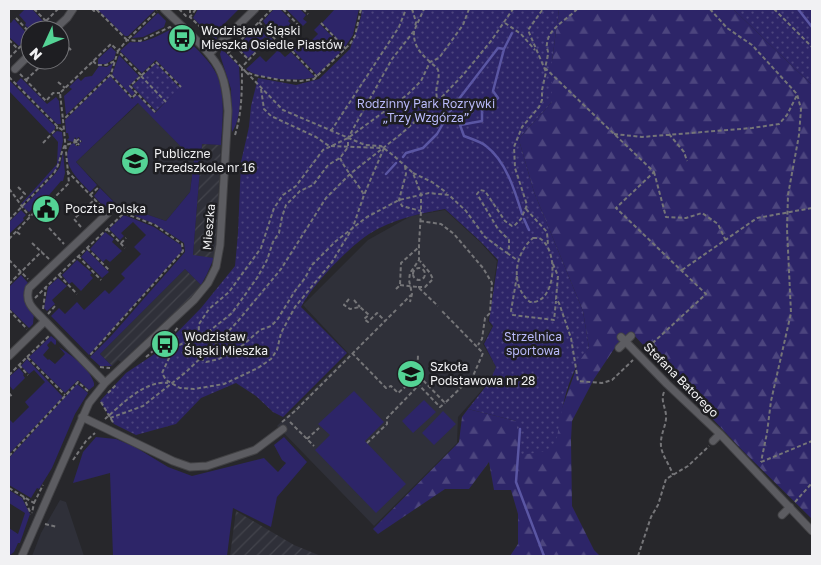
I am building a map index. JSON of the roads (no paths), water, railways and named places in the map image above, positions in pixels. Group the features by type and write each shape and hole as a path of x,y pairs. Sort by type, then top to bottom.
{"street":[{"path":"64,20 73,9"},
{"name":"Mieszka","path":"22,556 89,403 105,383 194,300 208,283 216,267 220,245 228,111 226,90 221,71 209,54 164,9"},
{"path":"209,54 255,9"},
{"path":"15,69 20,64"},
{"path":"105,383 46,318 29,304 27,296 30,288 108,213"},
{"path":"9,356 46,318"},
{"name":"Stefana Batorego","path":"619,348 626,338 667,384 720,434 812,531"},
{"path":"82,417 173,461 190,467 207,466 255,450 280,427"},
{"name":"Stefana Batorego","path":"713,441 720,434"},
{"path":"782,515 790,507"}],"waterway":[{"path":"798,9 812,27"},
{"path":"512,33 504,49 493,91 498,98 482,110 482,121 460,125 464,136 484,144 499,160 509,177 522,214"},
{"path":"403,157 406,153 423,148 437,134 452,108 498,48 504,49"},
{"path":"386,174 396,163"},
{"path":"524,219 529,230"},
{"path":"520,429 516,482 544,556"}],"place":[{"name":"Wodzisław Śląski Mieszka Osiedle Piastów","path":"182,38"},
{"name":"Publiczne Przedszkole nr 16","path":"135,161"},
{"name":"Poczta Polska","path":"46,209"},
{"name":"Wodzisław Śląski Mieszka","path":"165,344"},
{"name":"Szkoła Podstawowa nr 28","path":"411,374"}],"park label":[{"name":"Rodzinny Park Rozrywki „Trzy Wzgórza”","path":"426,111"},
{"name":"Strzelnica sportowa","path":"533,344"}]}
